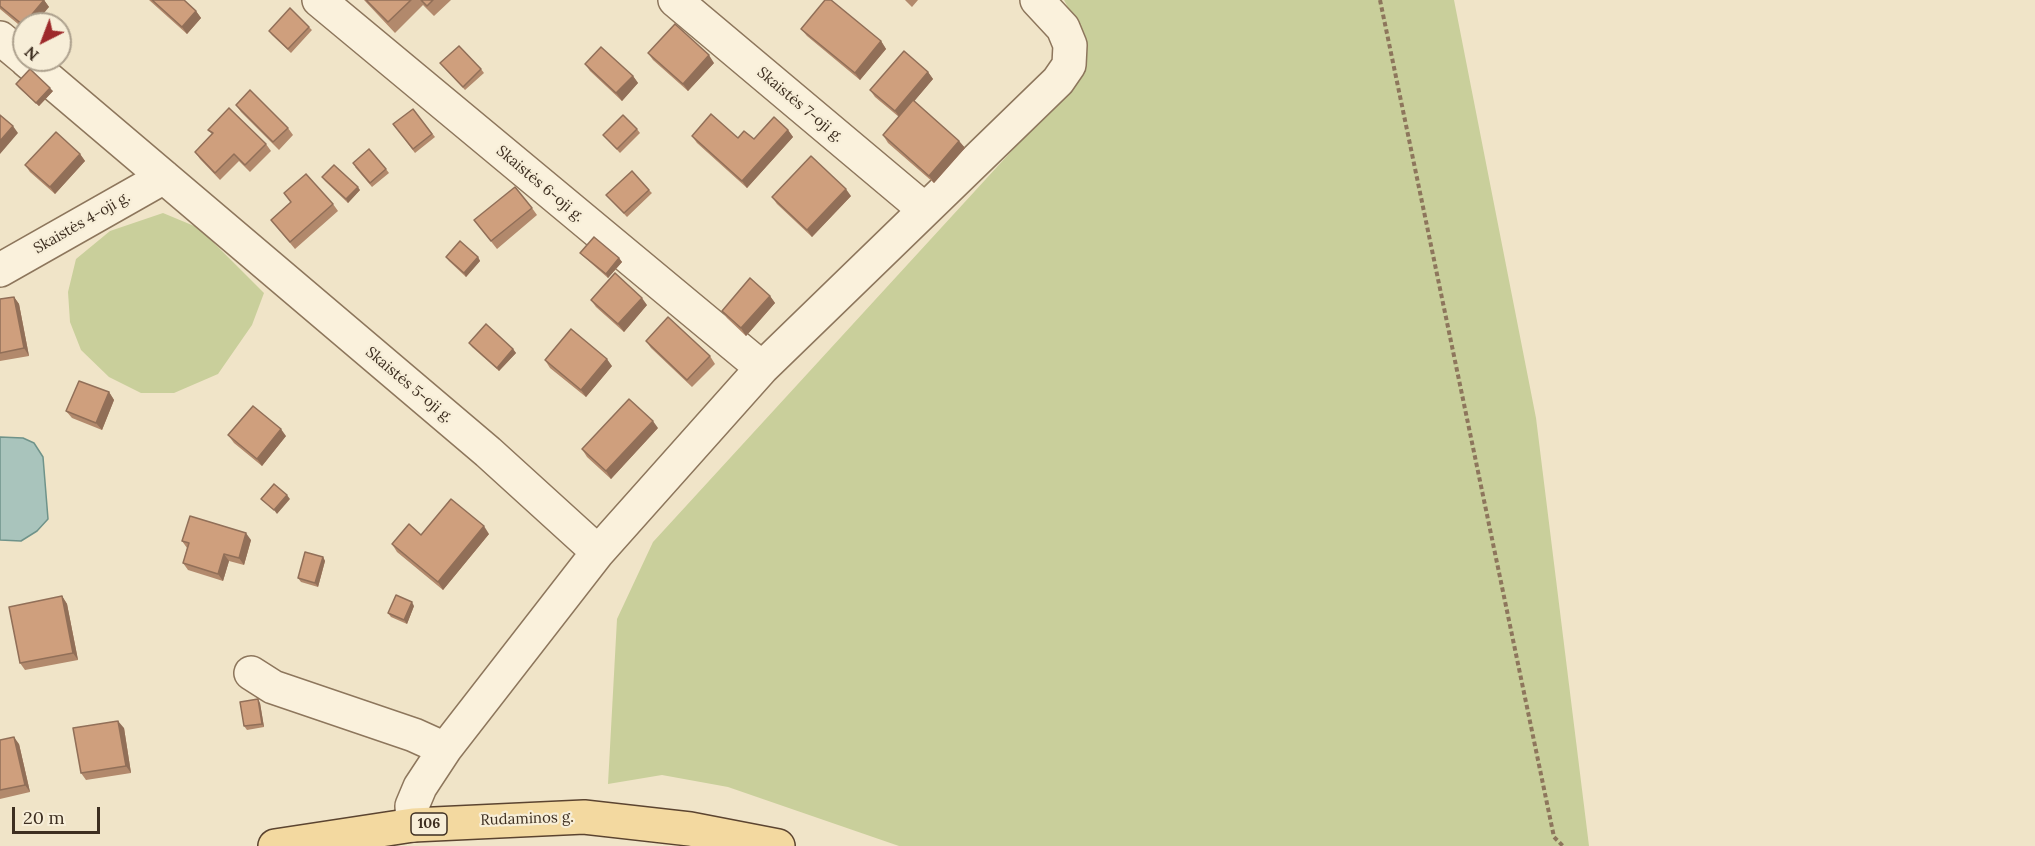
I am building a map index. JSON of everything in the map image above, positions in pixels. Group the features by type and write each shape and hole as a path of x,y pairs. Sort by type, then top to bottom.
{"main road":[{"name":"Rudaminos g.","path":"275,846 314,843 413,825 584,817 690,829 778,846"}],"street":[{"name":"Skaistės 6-oji g.","path":"319,0 762,368"},
{"name":"Skaistės 7-oji g.","path":"675,0 925,210"},
{"path":"413,825 412,806 420,787 445,749 598,552 762,368 1058,81 1069,66 1070,45 1063,28 1037,0"},
{"name":"Skaistės 5-oji g.","path":"0,38 12,48"},
{"name":"Skaistės 5-oji g.","path":"40,72 488,452 598,552"},
{"name":"Skaistės 4-oji g.","path":"0,270 164,177"},
{"path":"251,673 273,687 414,735 445,749"}],"path":[{"path":"1380,0 1554,837 1563,846"}],"green space":[{"path":"1064,0 1454,0 1536,418 1589,846 899,846 728,787 662,775 608,784 617,619 653,542 1074,83 1084,37"},
{"path":"163,213 199,228 264,293 252,325 218,374 174,393 141,393 109,377 81,350 70,322 68,292 76,259 110,231"}],"water":[{"path":"0,437 23,438 34,443 43,457 48,519 37,531 21,541 0,540"}],"building":[{"path":"0,0 44,0 34,12 12,12 12,16 0,6"},
{"path":"152,0 184,0 196,11 182,27"},
{"path":"366,0 411,0 388,22"},
{"path":"421,0 433,0 427,6"},
{"path":"825,0 831,0 881,41 855,73 801,29"},
{"path":"290,8 309,27 288,49 269,31"},
{"path":"675,24 709,55 683,84 648,53"},
{"path":"459,46 481,69 463,87 440,63"},
{"path":"601,47 633,76 616,93 585,64"},
{"path":"904,51 928,72 895,111 870,90"},
{"path":"27,72 33,72 50,88 36,103 16,84"},
{"path":"250,90 288,128 273,142 236,105"},
{"path":"913,100 959,141 929,176 883,135"},
{"path":"229,108 266,144 245,165 234,154 215,173 195,152 213,133 208,130"},
{"path":"413,109 432,134 413,149 393,124"},
{"path":"711,114 738,138 744,131 754,139 774,117 788,130 742,181 692,136"},
{"path":"0,115 13,126 0,141"},
{"path":"623,115 637,129 617,149 603,135"},
{"path":"56,132 80,154 50,187 25,165"},
{"path":"369,149 386,169 370,183 353,163"},
{"path":"811,156 846,189 807,230 772,197"},
{"path":"334,165 358,187 346,199 322,177"},
{"path":"632,171 649,190 624,213 606,195"},
{"path":"306,174 333,204 290,242 271,220 291,202 284,193"},
{"path":"515,187 532,208 491,241 474,220"},
{"path":"594,237 619,258 606,274 580,253"},
{"path":"460,241 478,257 464,273 446,257"},
{"path":"615,273 642,298 618,324 591,300"},
{"path":"750,278 770,296 741,328 722,311"},
{"path":"14,297 24,348 0,353 0,299"},
{"path":"668,317 710,356 687,380 646,341"},
{"path":"486,324 513,349 497,368 469,343"},
{"path":"571,329 607,359 581,390 545,360"},
{"path":"79,381 109,392 96,423 66,411"},
{"path":"629,399 653,421 606,471 582,449"},
{"path":"253,406 281,429 257,459 228,435"},
{"path":"274,484 287,495 274,510 261,499"},
{"path":"451,499 484,526 438,582 392,544 409,524 421,535"},
{"path":"190,516 246,533 239,558 224,554 218,574 183,563 189,543 182,541"},
{"path":"305,552 323,557 315,583 298,578"},
{"path":"396,595 412,602 404,620 388,613"},
{"path":"62,596 73,653 20,663 9,607"},
{"path":"258,699 262,724 244,726 240,702"},
{"path":"118,721 126,766 81,773 73,728"},
{"path":"14,737 25,785 0,790 0,740"}]}
